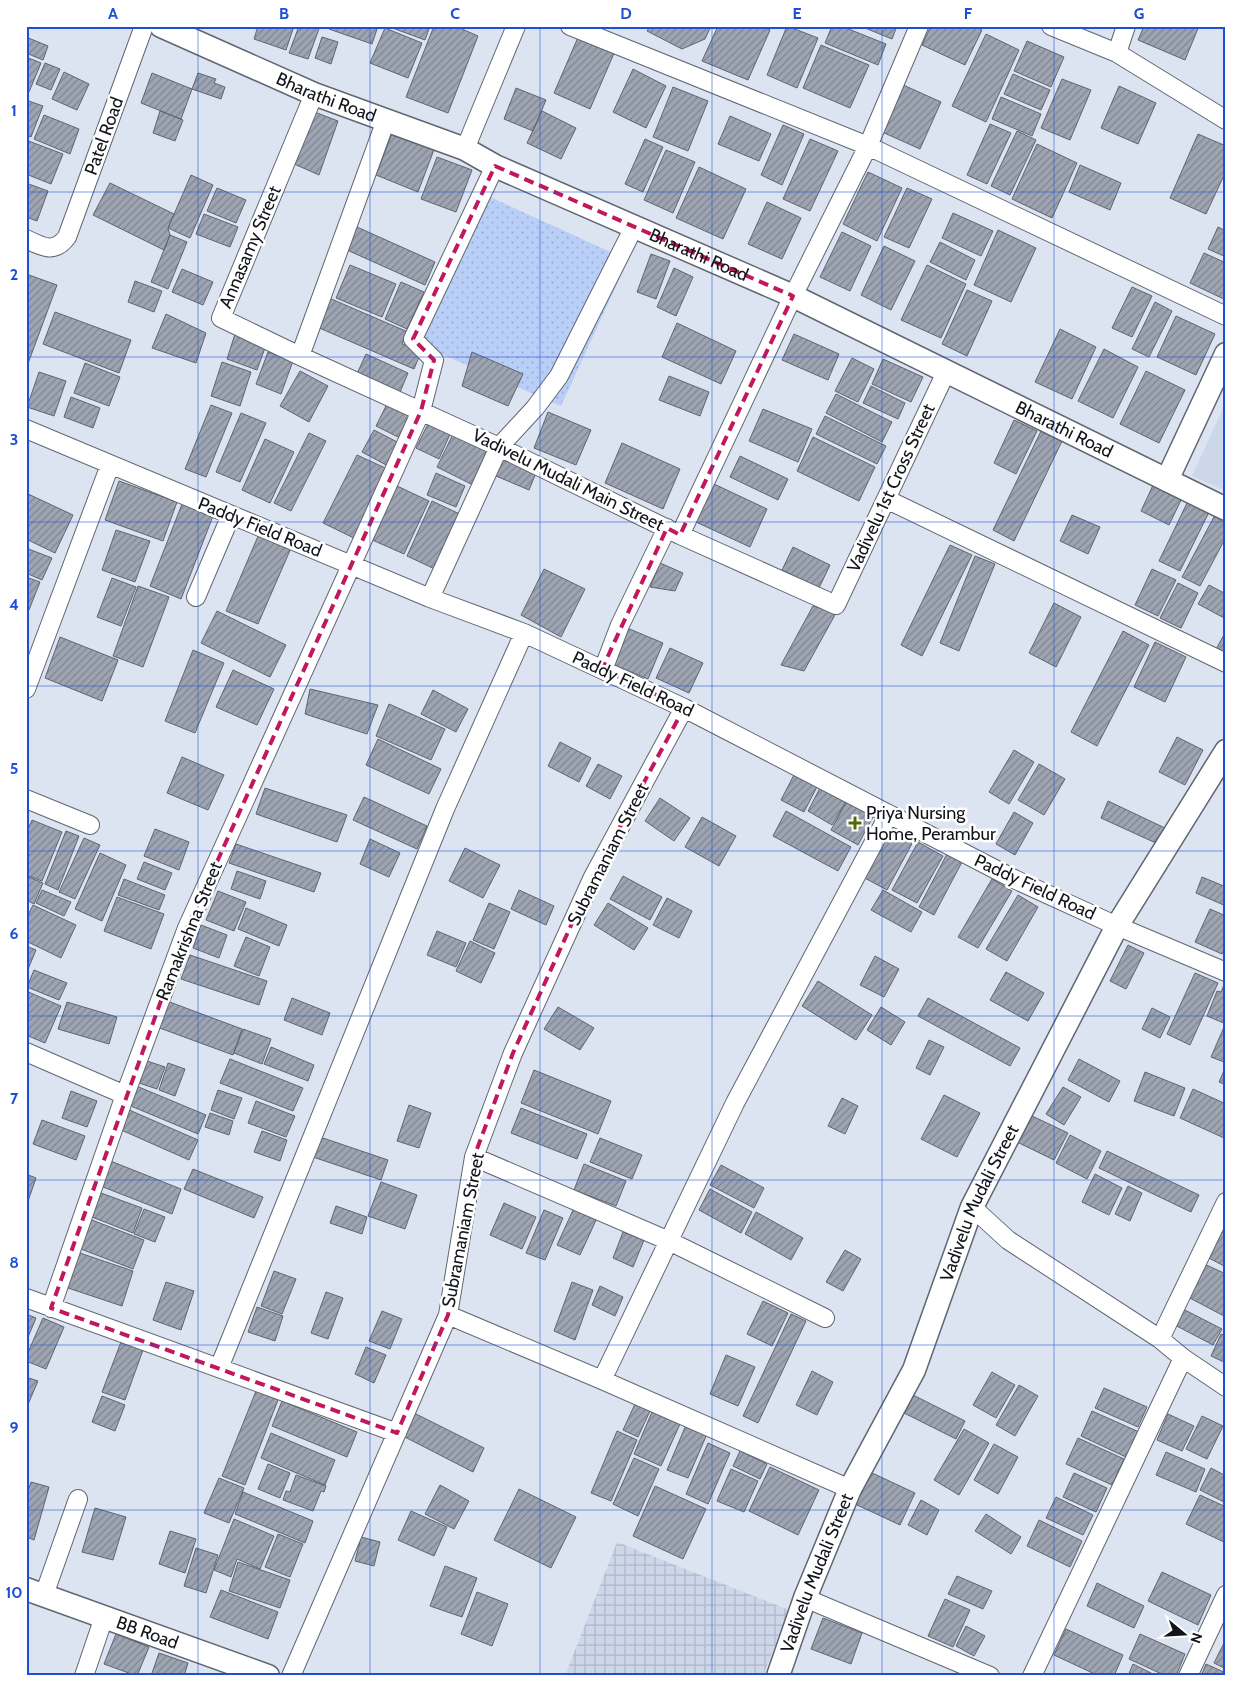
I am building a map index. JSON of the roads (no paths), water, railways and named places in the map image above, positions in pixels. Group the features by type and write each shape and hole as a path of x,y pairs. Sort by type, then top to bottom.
{"street":[{"name":"Patel Road","path":"26,239 41,246 53,248 61,245 67,237 144,26"},
{"name":"Bharathi Road","path":"161,26 314,94 465,149 495,166 794,296 1226,509"},
{"path":"465,149 516,26"},
{"path":"570,26 868,146 1226,316"},
{"path":"602,670 620,625 674,531 868,146 919,26"},
{"path":"1051,26 1117,53 1226,120"},
{"path":"1117,53 1126,26"},
{"name":"Annasamy Street","path":"300,356 221,318 314,94"},
{"path":"300,356 386,120"},
{"name":"Ramakrishna Street","path":"51,1308 125,1095 187,928 421,411 434,360 413,339 495,166"},
{"path":"430,598 499,447 535,408 559,376 634,227"},
{"path":"1167,480 1226,354"},
{"name":"Vadivelu Mudali Main Street","path":"300,356 836,605"},
{"name":"Vadivelu 1st Cross Street","path":"836,605 947,370"},
{"name":"Paddy Field Road","path":"26,429 353,564 430,598 524,633 684,708 1014,879 1117,926 1226,972"},
{"path":"26,689 110,465"},
{"path":"886,499 1226,664"},
{"path":"196,597 231,515"},
{"path":"219,1368 444,809 524,633"},
{"name":"Subramaniam Street","path":"291,1676 448,1314 474,1157 513,1053 593,877 684,708"},
{"name":"Vadivelu Mudali Street","path":"778,1676 804,1598 850,1489 914,1370 972,1207 1117,926 1226,751"},
{"path":"26,799 90,826"},
{"path":"602,1380 735,1103 889,814"},
{"path":"26,1052 125,1095"},
{"path":"474,1157 669,1241 825,1318"},
{"path":"1160,1339 1226,1202"},
{"path":"972,1207 1008,1240 1160,1339 1183,1358 1226,1387"},
{"path":"26,1298 398,1433"},
{"path":"448,1314 850,1489"},
{"path":"1032,1676 1183,1358"},
{"path":"35,1592 78,1499"},
{"name":"BB Road","path":"35,1592 268,1676"},
{"path":"1188,1676 1226,1595"},
{"path":"804,1598 990,1676"},
{"path":"84,1676 104,1617"}],"place":[{"name":"Priya Nursing Home, Perambur","path":"855,823"}]}
